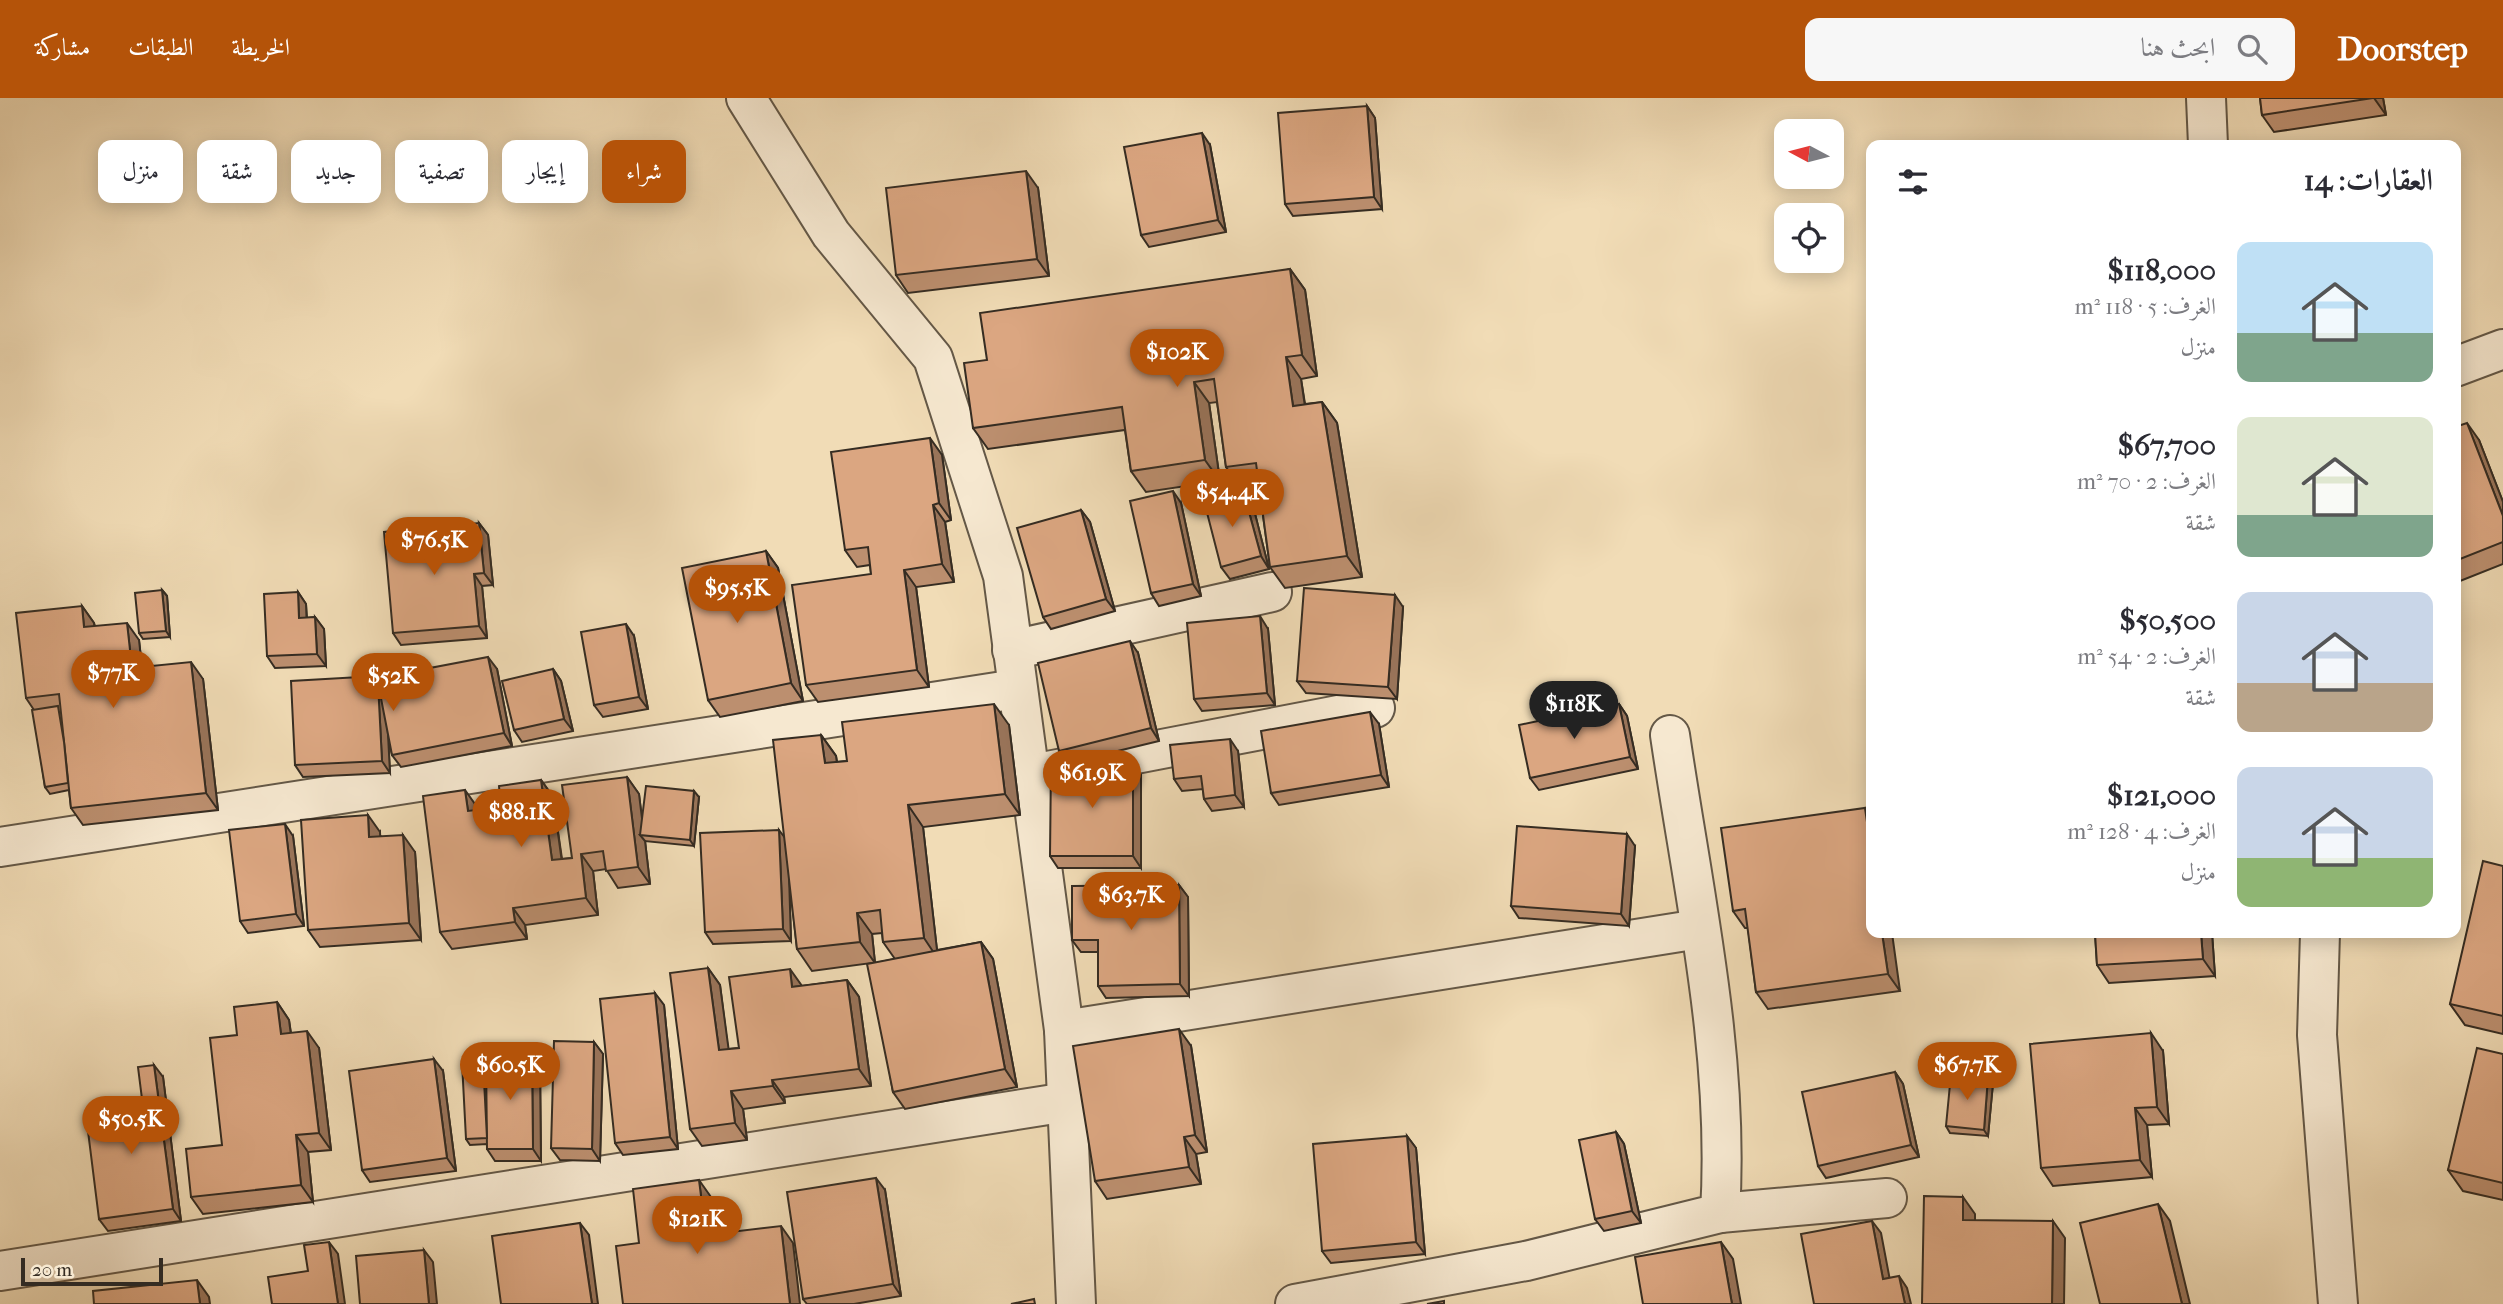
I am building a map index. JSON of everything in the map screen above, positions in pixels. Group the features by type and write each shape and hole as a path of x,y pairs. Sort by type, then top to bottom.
{"street":[{"path":"746,98 831,234 933,358 1003,576 1016,689 1064,1030 1076,1304"},
{"path":"2206,98 2208,140"},
{"path":"2461,365 2503,349"},
{"path":"1012,650 1272,592"},
{"path":"0,847 1016,689"},
{"path":"1028,775 1375,708"},
{"path":"1670,735 1717,1053 1723,1164 1720,1213"},
{"path":"1064,1030 1699,929"},
{"path":"2320,938 2317,1035 2338,1304"},
{"path":"0,1270 1067,1102"},
{"path":"1295,1304 1525,1261 1720,1213 1887,1198"}],"building":[{"path":"2260,98 2373,98 2262,115"},
{"path":"1367,106 1374,197 1285,204 1278,113"},
{"path":"1202,133 1218,220 1141,235 1124,147"},
{"path":"1026,171 1037,259 896,275 886,188"},
{"path":"1290,269 1302,355 1286,357 1293,406 1322,402 1347,556 1270,567 1256,463 1226,467 1214,379 1194,382 1205,460 1131,471 1122,407 973,428 964,363 987,360 980,313"},
{"path":"2467,423 2503,516 2503,542 2461,559 2461,425"},
{"path":"930,438 939,503 933,505 942,564 904,570 917,670 806,685 792,585 871,574 868,547 845,550 831,452"},
{"path":"1243,490 1261,556 1221,567 1204,501"},
{"path":"1173,491 1193,584 1151,593 1130,501"},
{"path":"1081,510 1106,599 1043,617 1017,528"},
{"path":"479,523 484,573 474,574 479,626 393,633 384,532"},
{"path":"766,551 791,683 708,700 682,568"},
{"path":"1304,588 1395,595 1388,687 1297,681"},
{"path":"162,590 166,631 139,633 135,593"},
{"path":"298,592 299,618 315,617 317,654 267,656 264,594"},
{"path":"82,606 84,627 127,623 132,668 191,662 206,793 71,808 59,694 26,698 16,613"},
{"path":"1260,616 1267,693 1194,699 1187,623"},
{"path":"626,624 639,697 594,705 581,632"},
{"path":"1130,641 1151,728 1059,751 1038,663"},
{"path":"488,657 504,733 392,755 378,683 382,761 295,765 291,681 377,678"},
{"path":"553,669 564,719 514,730 502,681"},
{"path":"994,704 1005,794 908,805 924,938 883,942 880,910 857,913 860,942 797,949 773,740 821,735 825,763 847,761 842,722"},
{"path":"1619,704 1630,757 1530,778 1519,725"},
{"path":"58,706 68,783 45,787 32,710"},
{"path":"1370,712 1381,775 1271,793 1261,731"},
{"path":"1230,739 1235,795 1204,799 1201,776 1174,779 1170,745"},
{"path":"1051,763 1133,763 1133,856 1050,856"},
{"path":"627,777 638,867 606,871 603,851 581,854 586,898 513,908 515,922 440,932 423,796 465,790 468,811 501,807 499,786 541,780 552,860 572,858 562,785"},
{"path":"646,786 694,791 690,840 640,835"},
{"path":"1865,808 1866,938 1883,938 1888,974 1756,992 1745,909 1733,911 1721,828"},
{"path":"368,815 369,837 403,835 409,923 308,930 301,820"},
{"path":"285,824 296,914 240,921 229,830"},
{"path":"1517,826 1627,834 1621,914 1511,906"},
{"path":"779,830 783,929 705,932 700,833"},
{"path":"2483,861 2503,866 2503,1016 2450,1004"},
{"path":"1179,885 1180,984 1098,986 1098,940 1072,940 1072,886"},
{"path":"2095,938 2201,938 2203,959 2097,965"},
{"path":"981,942 1005,1069 893,1092 867,964"},
{"path":"708,968 719,1050 739,1048 729,977 790,969 792,987 847,980 859,1069 772,1080 773,1086 731,1091 735,1123 690,1129 670,973"},
{"path":"655,993 670,1137 615,1143 600,999"},
{"path":"277,1002 281,1034 307,1031 319,1133 296,1135 301,1185 191,1197 186,1149 222,1145 210,1038 237,1035 234,1007"},
{"path":"1179,1029 1195,1135 1184,1137 1189,1167 1095,1181 1073,1046"},
{"path":"2151,1033 2157,1107 2135,1108 2140,1160 2041,1168 2030,1044"},
{"path":"554,1041 594,1042 592,1149 551,1148"},
{"path":"2477,1048 2503,1054 2503,1183 2448,1170"},
{"path":"486,1054 532,1054 533,1149 487,1149"},
{"path":"434,1059 447,1158 362,1170 349,1071"},
{"path":"483,1061 487,1138 466,1139 462,1062"},
{"path":"154,1065 173,1209 99,1219 86,1115 143,1107 138,1067"},
{"path":"1895,1072 1911,1145 1818,1166 1802,1092"},
{"path":"1951,1074 1988,1077 1984,1130 1946,1126"},
{"path":"1616,1132 1632,1211 1595,1219 1579,1140"},
{"path":"1407,1136 1416,1242 1322,1251 1313,1144"},
{"path":"876,1178 893,1284 803,1299 787,1192"},
{"path":"699,1180 706,1235 781,1226 790,1304 623,1304 616,1246 639,1243 633,1189"},
{"path":"1924,1196 1963,1197 1963,1220 2053,1221 2052,1304 1922,1304"},
{"path":"2158,1204 2182,1304 2100,1304 2080,1223"},
{"path":"1872,1221 1883,1279 1899,1276 1905,1304 1814,1304 1801,1234"},
{"path":"580,1223 592,1304 501,1304 492,1236"},
{"path":"329,1242 338,1304 272,1304 268,1277 308,1271 304,1245"},
{"path":"1721,1242 1732,1304 1643,1304 1635,1257"},
{"path":"424,1250 429,1304 360,1304 356,1256"},
{"path":"197,1280 200,1304 94,1304 93,1291"},
{"path":"1034,1299 1035,1304 1011,1304"}]}
